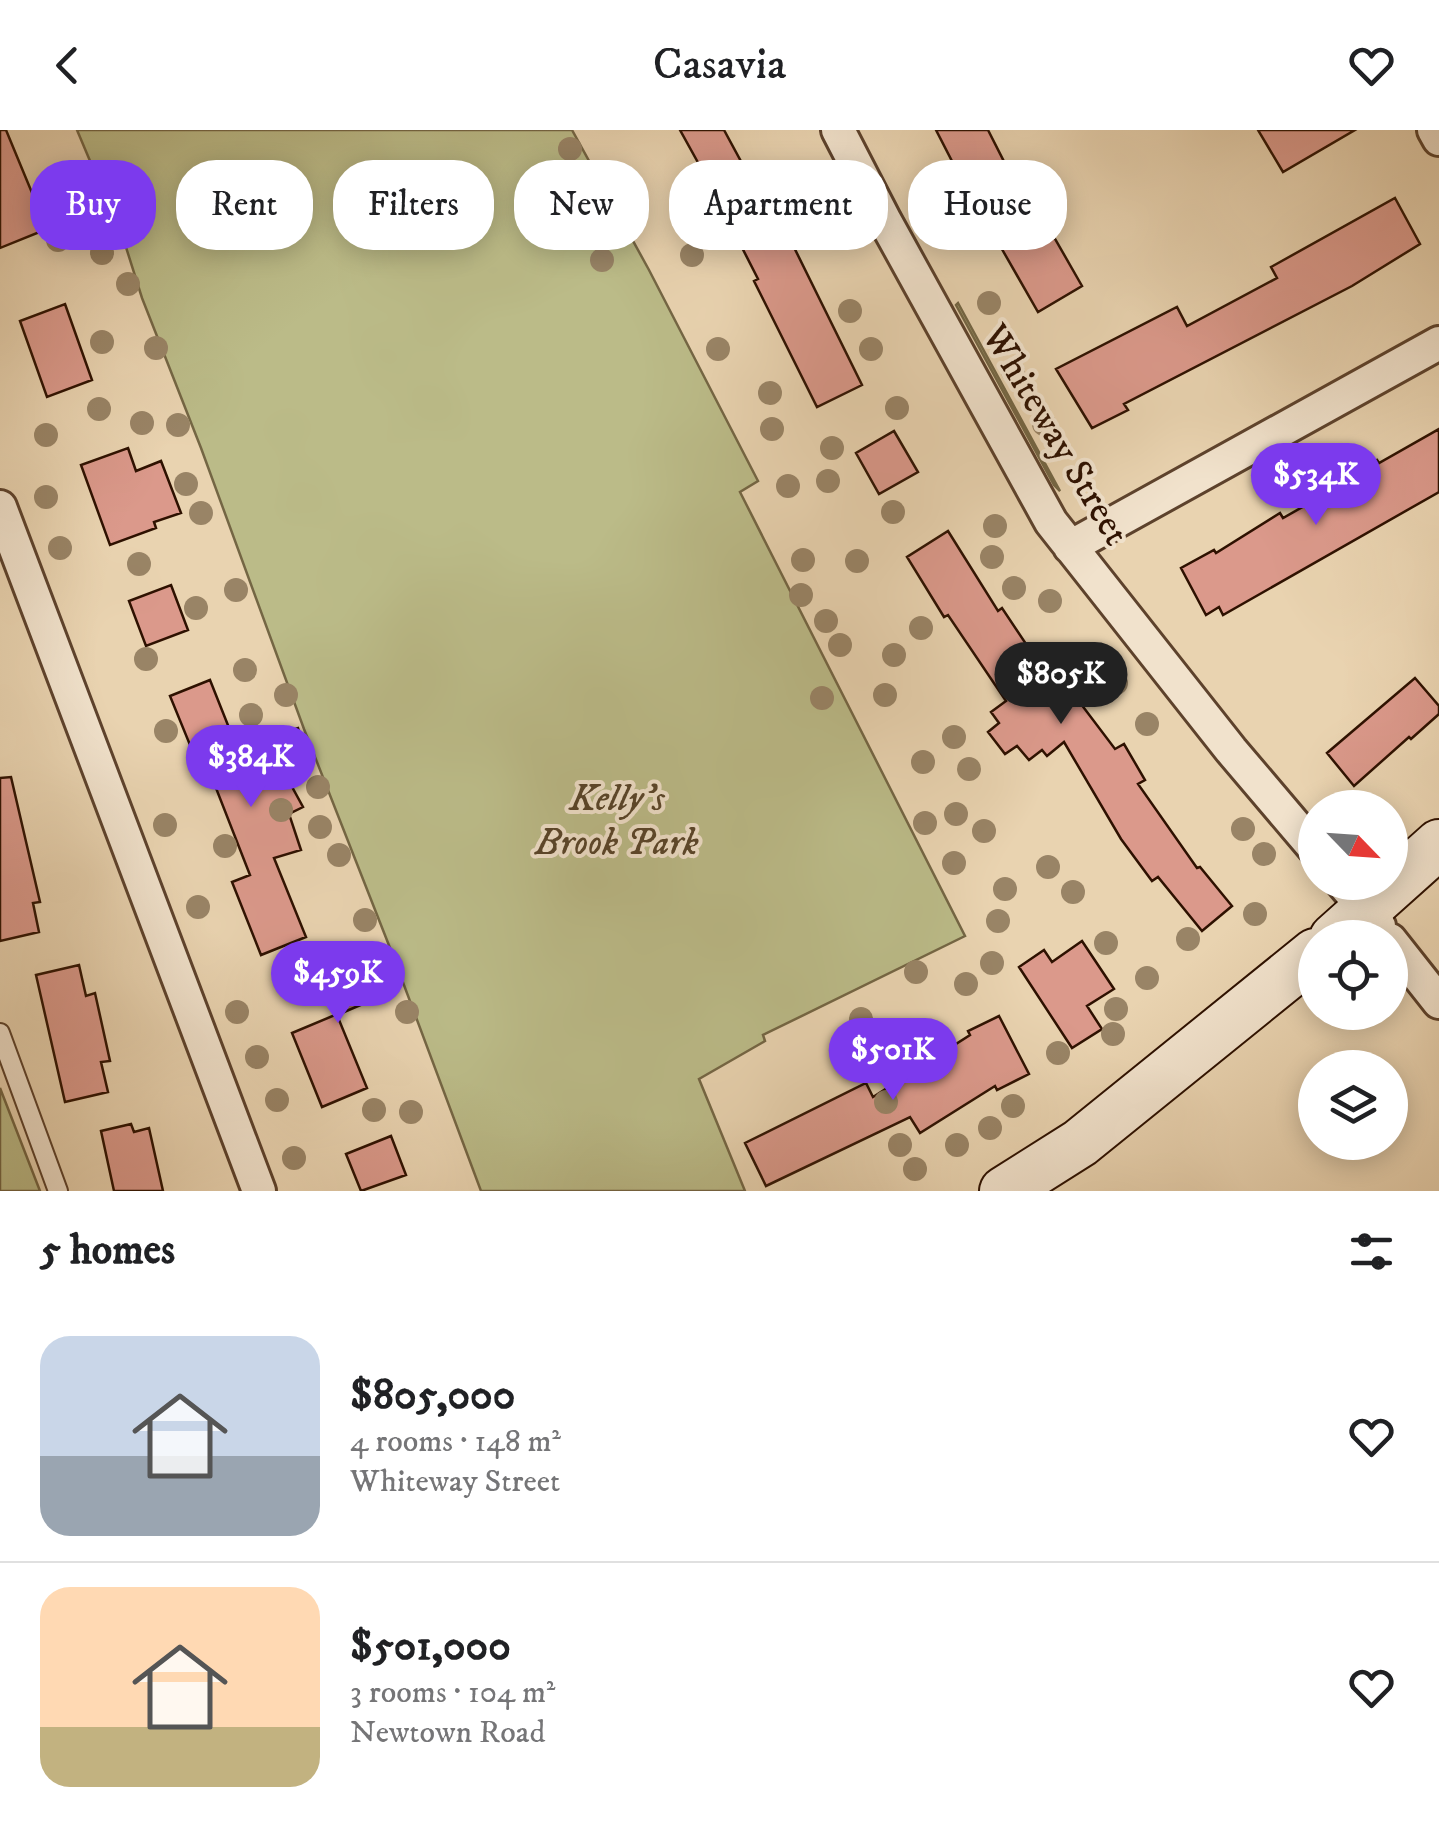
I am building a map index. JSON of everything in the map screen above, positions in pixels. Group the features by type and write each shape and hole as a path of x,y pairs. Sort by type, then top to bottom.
{"street":[{"name":"Whiteway Street","path":"838,130 1051,522 1298,829"},
{"path":"1434,130 1439,139"},
{"path":"1070,547 1439,343"},
{"path":"0,506 259,1191"},
{"path":"1365,920 1439,844"},
{"path":"1004,1191 1080,1143 1298,967"},
{"path":"1408,969 1439,1002"}],"lane":[{"path":"0,1033 58,1191"}],"green space":[{"name":"Kelly's Brook Park","path":"77,130 572,130 588,160 514,160 514,250 638,250 758,481 740,492 965,936 763,1035 765,1041 699,1079 745,1191 481,1191 142,298 127,250 156,250 156,160 90,160"},
{"path":"958,303 1060,491 956,305"},
{"path":"0,1088 40,1191 0,1191"}],"building":[{"path":"0,130 6,130 30,188 30,236 0,248"},
{"path":"680,130 724,130 740,160 697,160"},
{"path":"936,130 988,130 1003,160 951,160"},
{"path":"1258,130 1355,130 1283,172"},
{"path":"1395,198 1420,244 1352,286 1124,404 1128,410 1092,428 1056,369 1177,307 1187,326 1277,278 1271,267"},
{"path":"743,250 795,250 862,385 817,407 754,281 758,279"},
{"path":"1002,250 1061,250 1082,286 1038,312"},
{"path":"65,304 92,380 47,397 20,321"},
{"path":"1439,429 1439,492 1223,615 1219,607 1206,615 1181,568 1214,550 1216,553 1280,513 1283,518 1377,460 1379,463"},
{"path":"894,431 918,472 879,494 856,453"},
{"path":"128,448 136,471 161,461 181,513 154,522 156,528 110,545 81,465"},
{"path":"948,531 998,611 1002,608 1048,677 1056,671 1115,749 1124,744 1145,780 1138,784 1197,868 1232,906 1202,931 1158,877 1152,881 1121,839 1064,742 1047,756 1042,750 1029,760 1017,746 1005,754 988,732 999,723 991,712 1006,701 948,615 944,617 907,557"},
{"path":"171,585 188,630 146,646 129,601"},
{"path":"1415,678 1439,706 1439,714 1354,786 1327,753"},
{"path":"210,680 237,748 298,728 306,754 279,763 303,807 289,814 301,850 274,858 306,937 261,955 232,882 250,875 198,742 190,745 170,696"},
{"path":"11,777 40,902 33,903 39,932 0,941 0,778"},
{"path":"1082,941 1114,989 1087,1006 1102,1029 1072,1048 1019,967 1044,950 1052,962"},
{"path":"365,946 384,995 337,1015 367,1088 322,1107 292,1033 335,1015 311,969"},
{"path":"79,965 86,996 95,993 110,1061 101,1062 108,1092 65,1102 36,975"},
{"path":"999,1016 1029,1074 997,1090 995,1086 920,1133 910,1117 766,1186 745,1143 866,1083 873,1097 970,1035 968,1031"},
{"path":"131,1124 134,1132 149,1128 163,1191 114,1191 101,1131"},
{"path":"391,1136 406,1175 361,1191 346,1154"}]}
